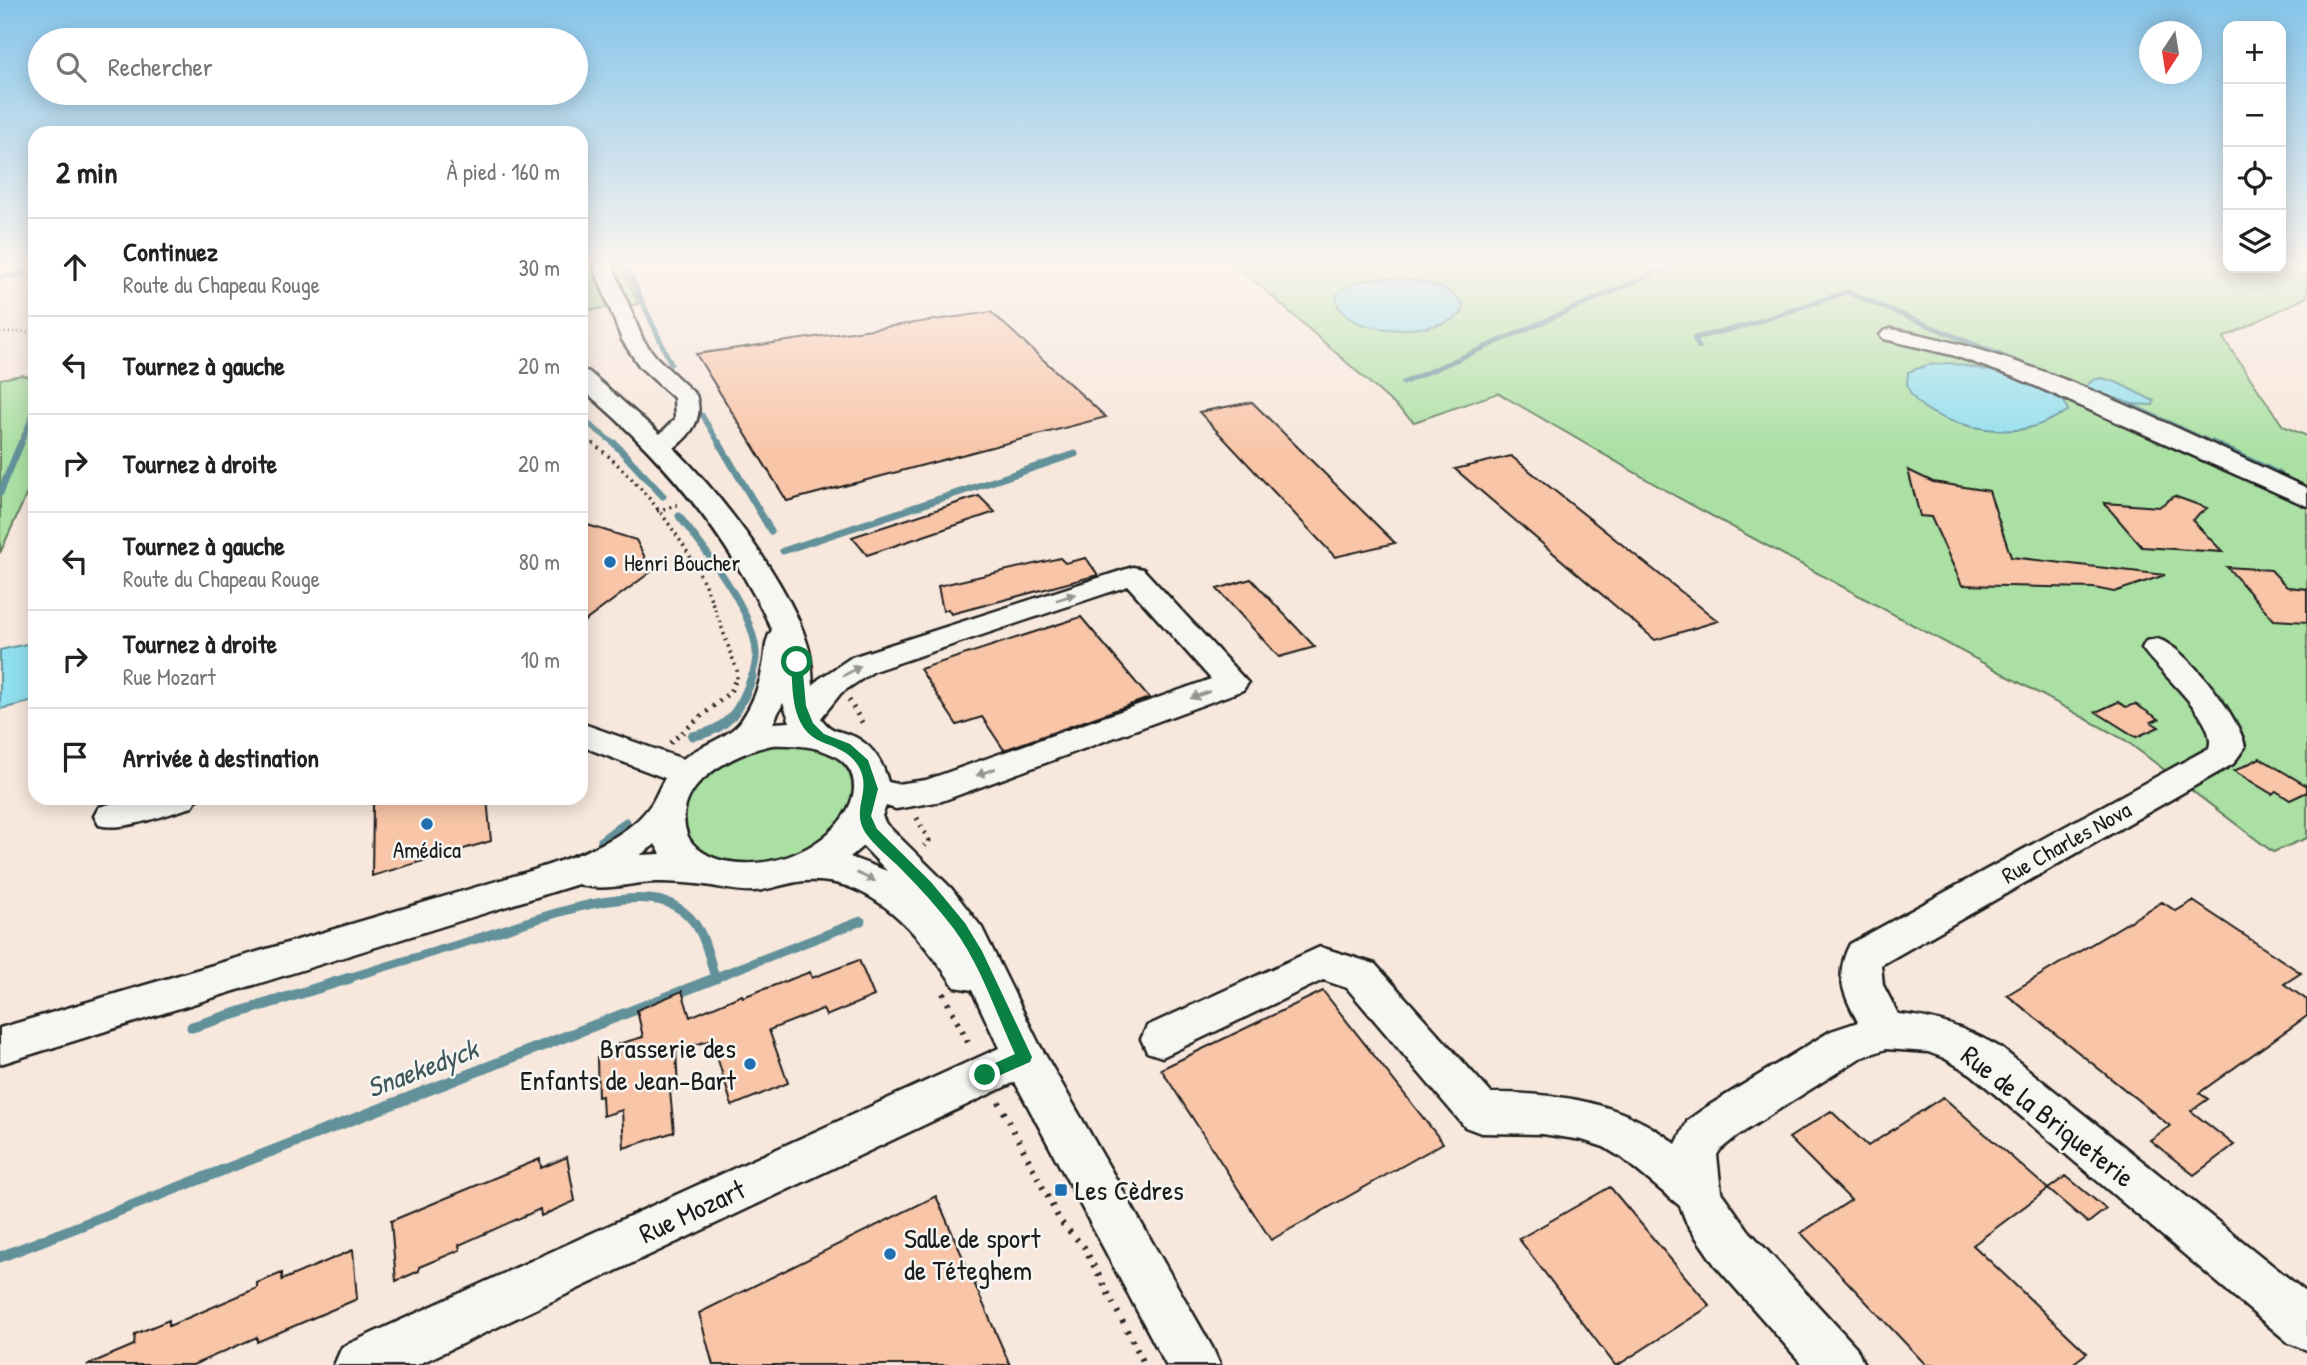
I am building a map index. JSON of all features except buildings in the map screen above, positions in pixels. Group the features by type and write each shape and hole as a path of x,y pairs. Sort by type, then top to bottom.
{"street":[{"path":"628,326 640,352 688,401 687,419 683,428 660,446"},
{"path":"1891,335 1950,346 1984,357 2140,421 2307,498"},
{"path":"588,383 660,446 697,487 749,558 781,618 795,653 800,706 812,727 861,759 868,771 872,832 927,886 960,927 975,951 1005,1066"},
{"path":"812,727 830,685 863,664 1133,575 1233,683 923,795 868,803"},
{"path":"741,742 761,717 774,686 780,657 781,618"},
{"name":"Rue Charles Nova","path":"1886,1031 1863,987 1860,968 1864,955 2221,756 2228,747 2228,736 2217,716 2157,648"},
{"path":"0,1046 541,882 617,853 649,831 666,810 674,792 688,774 712,756 741,742 812,727"},
{"path":"588,737 688,774"},
{"path":"541,882 634,870 707,871 747,877 777,874 799,867 836,847 855,830 868,803"},
{"path":"112,816 154,805"},
{"path":"666,810 667,833 675,850 686,861 707,871"},
{"path":"799,867 829,867 867,877 899,897 926,923 962,965 1005,1066 1194,1365"},
{"name":"Rue de la Briqueterie","path":"1162,1039 1320,964 1361,976 1481,1112 1566,1116 1613,1130 1639,1144 1697,1191 1721,1235 1838,1365"},
{"name":"Rue de la Briqueterie","path":"1697,1191 1694,1154 1704,1135 1846,1044 1886,1031 1928,1034 1959,1045 1986,1061 2307,1325"},
{"name":"Rue Mozart","path":"385,1359 1005,1066"}],"path":[{"path":"0,333 28,331"},
{"path":"588,439 607,454 631,480 657,511 692,561 737,670 737,680 730,692 650,761"},
{"path":"942,991 1005,1066 1060,1221 1084,1248 1145,1365"}],"green space":[{"path":"1305,326 2248,326 2223,338 2283,426 2307,436 2307,838 2273,852 2125,740 1677,497 1498,393 1414,422"},
{"path":"22,375 28,377 28,491 0,553 0,379"},
{"path":"776,745 813,748 840,761 847,769 853,790 848,813 829,836 813,847 784,859 743,863 708,856 696,847 688,836 685,811 689,798 697,785 715,767 749,751"}],"water":[{"path":"1369,326 1433,326 1412,329"},
{"path":"1950,363 1998,372 2035,383 2062,400 2068,411 2037,425 2017,430 1972,427 1940,417 1915,399 1907,386 1908,372 1927,365"},
{"path":"2101,378 2116,382 2154,401 2153,405 2128,404 2084,388 2093,380"},
{"path":"28,644 28,703 0,709 0,650"}],"waterway":[{"path":"653,326 671,364"},
{"path":"1403,383 1534,326"},
{"path":"1699,347 1694,338 1746,326"},
{"path":"1929,326 2039,371"},
{"path":"2074,385 2128,404 2216,445"},
{"path":"702,415 720,445"},
{"path":"588,423 615,445"},
{"name":"Snaekedyck","path":"20,445 28,426"},
{"name":"Snaekedyck","path":"0,493 21,443"},
{"path":"719,443 771,531"},
{"path":"2212,443 2280,475"},
{"path":"615,445 663,496"},
{"path":"783,551 1075,454"},
{"path":"679,516 726,581 746,617 756,652 751,679"},
{"path":"692,736 724,724 738,708 752,677"},
{"path":"601,849 602,840 626,822"},
{"path":"345,979 546,916 604,902 631,899 655,900 675,906 684,912 698,928 715,978"},
{"name":"Snaekedyck","path":"715,978 861,921"},
{"path":"192,1027 350,978"},
{"name":"Snaekedyck","path":"711,979 715,978"},
{"name":"Snaekedyck","path":"0,1257 716,978"}],"place":[{"name":"Henri Boucher","path":"610,562"},
{"name":"Amédica","path":"427,824"},
{"name":"Brasserie des Enfants de Jean-Bart","path":"750,1064"},
{"name":"Les Cèdres","path":"1061,1190"},
{"name":"Salle de sport de Téteghem","path":"890,1254"}],"route":[{"path":"797,662 801,713 807,725 820,736 854,752 864,763 872,789 864,816 872,832 927,886 960,927 975,951 1024,1057 985,1075"}]}
